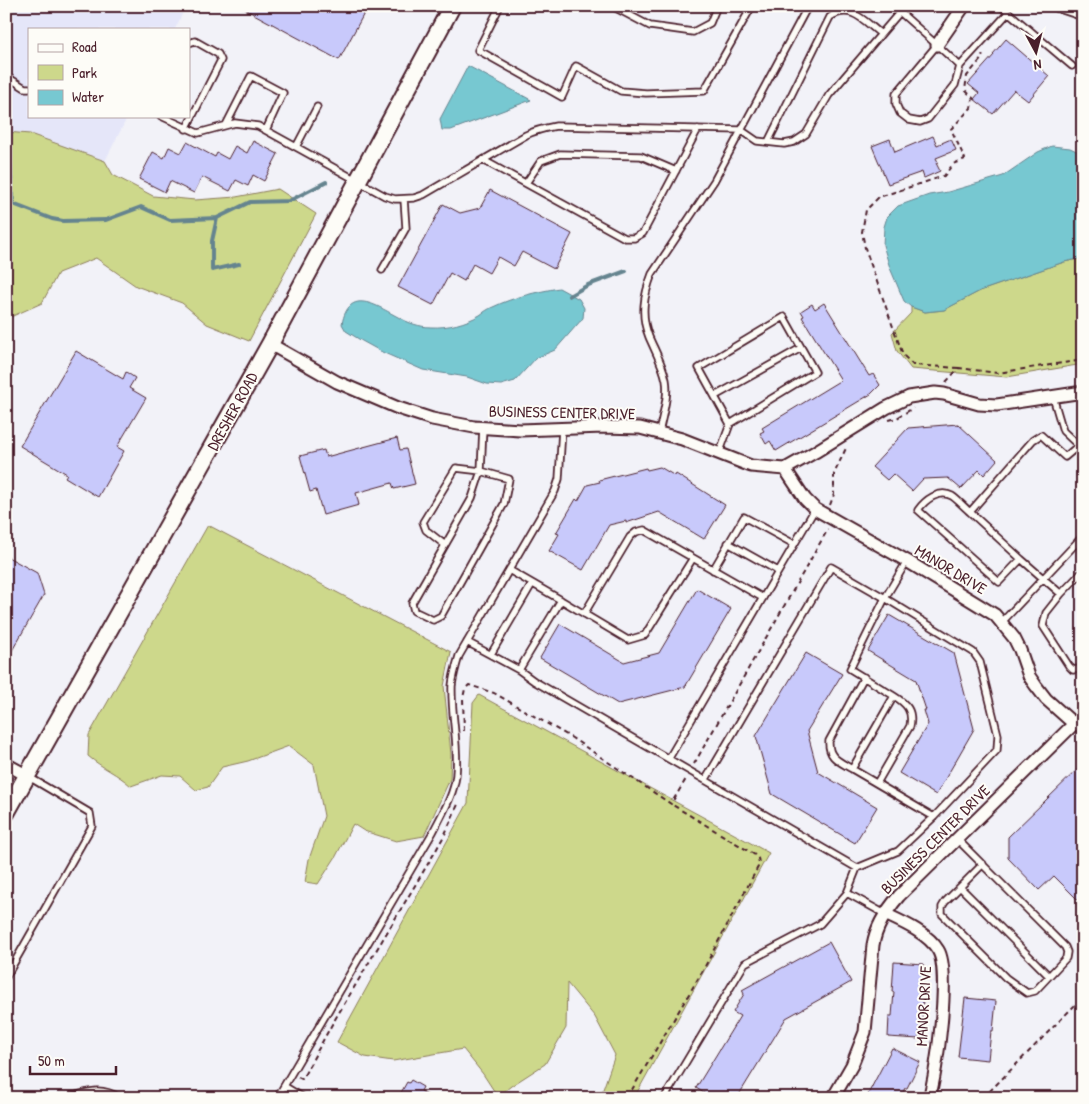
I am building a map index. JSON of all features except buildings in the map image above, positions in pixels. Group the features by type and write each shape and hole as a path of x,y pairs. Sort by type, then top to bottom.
{"main road":[{"name":"DRESHER ROAD","path":"6,813 270,344 452,6"}],"street":[{"path":"937,44 964,6"},
{"name":"BUSINESS CENTER DRIVE","path":"270,344 337,382 398,408 432,419 483,427 520,430 640,428 682,439 751,466 785,468"},
{"path":"785,468 901,400 917,395 935,393 988,405 1083,392"},
{"name":"MANOR DRIVE","path":"785,468 805,499 815,509 907,561 995,615 1014,638 1029,676 1046,699 1079,719"},
{"name":"BUSINESS CENTER DRIVE","path":"833,1098 852,1065 865,1032 873,946 875,935 885,914 899,896 1079,719"},
{"path":"6,764 28,776"},
{"name":"MANOR DRIVE","path":"885,914 933,943 940,951 944,965 943,998 935,1072 929,1098"}],"lane":[{"path":"500,6 478,50 562,96 576,66 621,91 646,93 704,91 752,6"},
{"path":"612,6 650,26 693,32 710,23 717,6"},
{"path":"659,433 666,396 666,380 644,317 644,302 647,288 652,274 714,181 808,6"},
{"path":"893,6 960,66"},
{"path":"165,118 198,133 226,125 247,123 258,126 357,182 395,199 423,195 526,135 536,130 556,126 741,130 756,141 784,144 794,142 806,134 829,95 905,6"},
{"path":"1001,6 1072,66"},
{"path":"1050,6 1083,17"},
{"path":"768,142 830,17 838,11 848,10 881,34"},
{"path":"937,44 896,94 896,104 900,113 909,120 920,122 928,120 955,85 960,66 1008,13"},
{"path":"186,129 221,60 218,54 194,41 190,43"},
{"path":"6,76 24,88 28,88"},
{"path":"226,125 251,76 283,93 266,130"},
{"path":"296,147 317,107"},
{"path":"483,160 626,238 634,238 643,233 698,129"},
{"path":"526,184 541,160 560,154 641,156 676,171"},
{"path":"382,270 406,228 404,199"},
{"path":"719,454 730,424 815,372 784,317 699,368 730,424"},
{"path":"715,396 801,348"},
{"path":"970,512 1033,440 1041,434 1065,457 1080,448 1063,431 1053,397"},
{"path":"445,545 426,530 423,522 456,468 481,471 509,479 504,504 441,616 433,620 414,611 412,603 472,498 481,471 483,427"},
{"path":"277,1098 433,832 452,792 456,777 457,761 452,686 454,671 459,656 560,479 562,429"},
{"path":"1021,559 999,582 918,510 924,501 931,497 946,494 951,496 1061,594"},
{"path":"669,758 815,509"},
{"path":"713,570 744,517 794,544"},
{"path":"584,614 630,537 636,532 644,530 763,598"},
{"path":"1002,622 1083,536"},
{"path":"728,543 778,571"},
{"path":"508,570 628,640 645,636 693,558"},
{"path":"877,783 910,726 911,718 908,706 850,669 885,598 907,561"},
{"path":"667,1098 665,1097 745,963 820,924 848,892 857,868 898,851 934,817 997,750 998,735 980,662 973,652 831,567 706,779"},
{"path":"1083,571 1046,613 1042,626 1069,666 1074,670 1083,668"},
{"path":"491,654 532,584"},
{"path":"519,670 561,600"},
{"path":"467,642 519,670 534,681 857,868"},
{"path":"864,677 829,741 828,748 832,756 934,817"},
{"path":"852,769 894,696"},
{"path":"1079,719 1083,732"},
{"path":"6,977 92,826 90,812 28,776"},
{"path":"957,839 983,864 1065,947 1067,952 1066,958 1035,991 1027,993 1006,978 942,914 942,907 945,902 983,864"},
{"path":"960,887 1049,976"},
{"path":"848,892 885,914"},
{"path":"284,1086 304,1098"},
{"path":"67,1098 100,1090 120,1098"}],"path":[{"path":"975,49 983,56 967,76 965,90 973,98 971,108 951,129 965,159 953,164 944,176 879,197 866,210 862,232 865,248 903,355 913,365 998,373 1083,360"},
{"path":"935,393 959,368"},
{"path":"886,421 897,418 914,408"},
{"path":"671,804 828,531 827,515 834,494 834,474 849,443"},
{"path":"465,738 463,698 465,689 469,685 494,693 572,738 671,804 758,857 758,867 732,918 627,1098"},
{"path":"291,1073 302,1079 331,1026 445,834 460,799"},
{"path":"983,1098 1083,997"}],"shaded area":[{"path":"6,6 186,6 175,28 28,28 28,118 127,118 105,161 30,134 6,132"}],"green space":[{"path":"6,132 30,134 105,161 113,175 153,196 195,200 236,197 278,189 316,214 249,341 207,324 182,303 136,286 96,258 58,273 42,303 6,319"},
{"path":"1083,258 1083,364 1007,377 911,369 897,351 892,333 911,313 911,307 925,312 944,310 980,291 1064,262"},
{"path":"208,525 451,652 444,686 451,754 450,779 424,836 396,841 364,831 353,824 335,858 318,884 305,882 309,859 324,816 314,765 289,746 248,761 222,767 208,787 196,790 180,776 162,775 131,786 88,756 89,735"},
{"path":"479,695 769,853 634,1098 600,1098 615,1055 595,1017 567,983 566,1028 545,1064 511,1086 498,1097 463,1049 393,1061 365,1057 337,1042 468,803 473,703"}],"water":[{"path":"468,66 531,100 451,130 442,130 440,119"},
{"path":"1052,146 1070,148 1083,154 1083,258 1064,262 980,291 944,310 925,312 911,307 904,301 890,268 883,245 884,227 887,217 898,206 929,195 948,192 1003,176 1038,152"},
{"path":"559,288 579,299 584,308 583,318 555,350 536,358 515,381 501,385 487,384 467,377 423,370 362,341 346,331 342,324 346,312 351,305 357,302 365,302 414,324 431,327 450,326 469,320 509,300"}],"waterway":[{"path":"6,161 10,163 13,204 52,219 63,221 106,220 141,207 170,220 217,218 212,241 212,270 239,264"},
{"path":"217,218 250,202 289,201 326,182"},
{"path":"569,296 588,285 626,271"}]}
